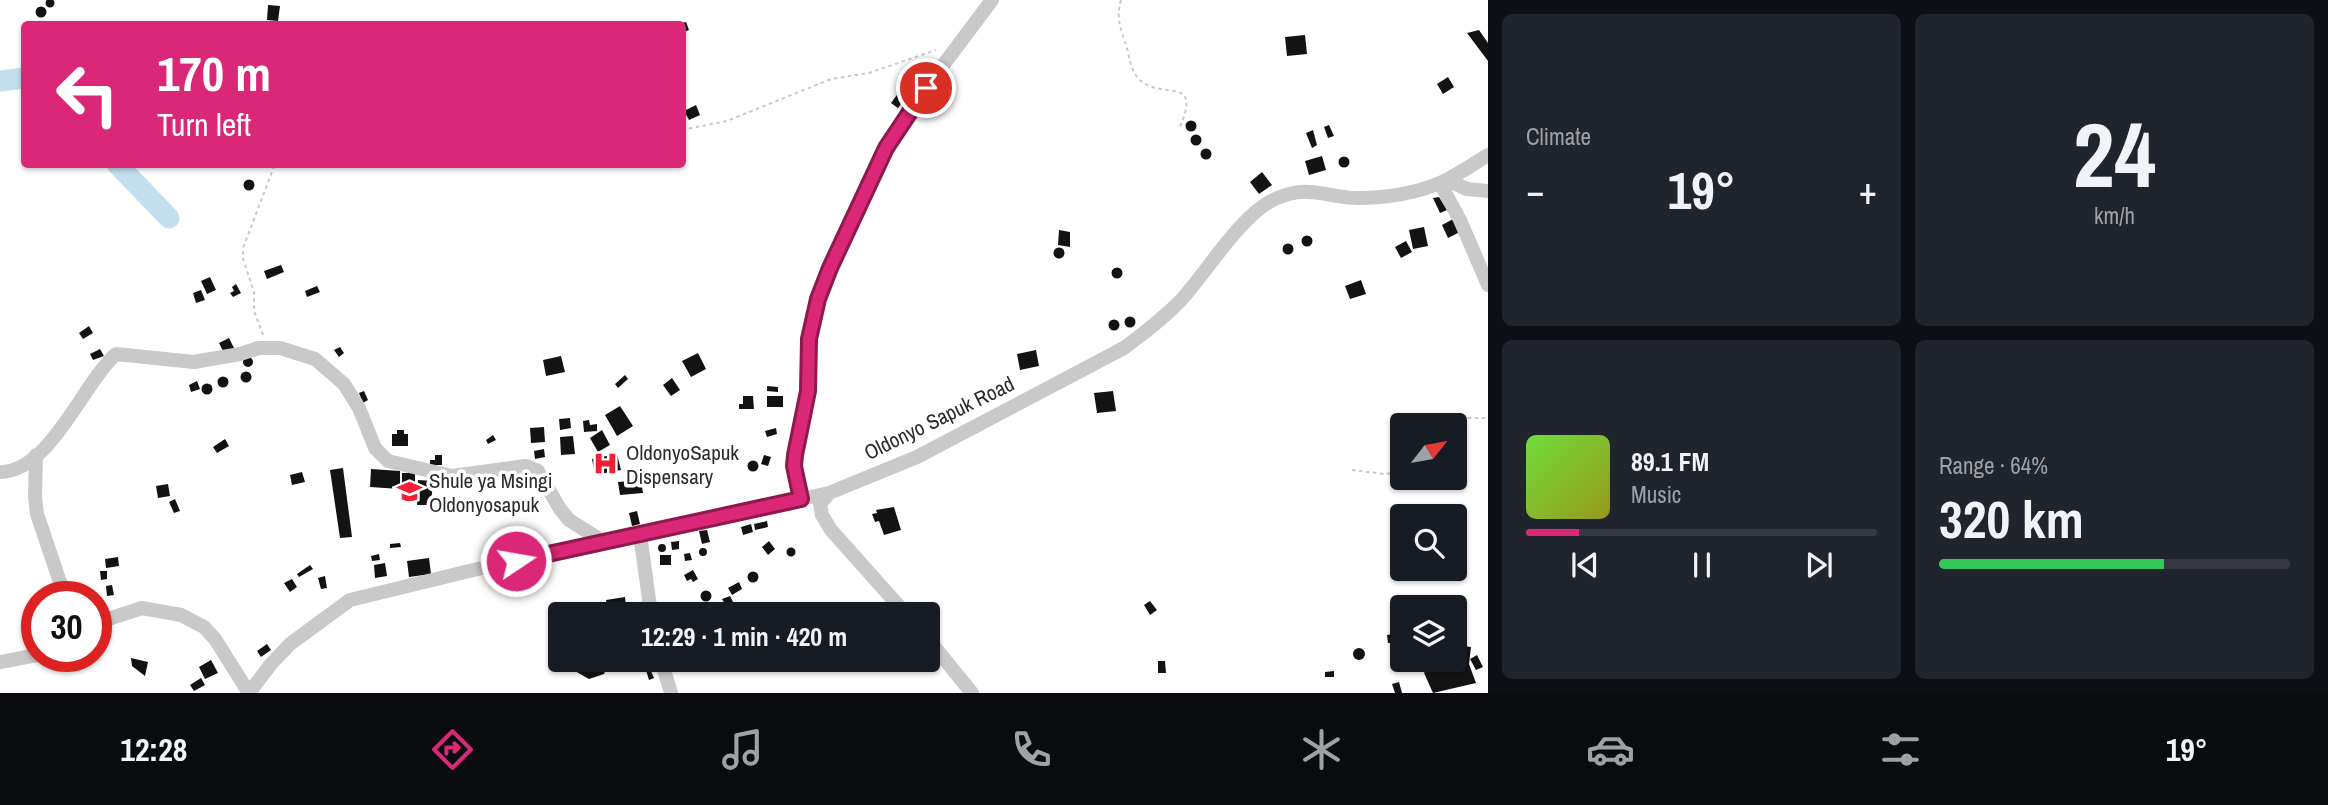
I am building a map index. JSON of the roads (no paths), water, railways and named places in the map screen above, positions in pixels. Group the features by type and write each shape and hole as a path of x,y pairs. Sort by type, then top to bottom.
{"street":[{"path":"801,499 794,466 808,391 809,339 818,299 886,148 926,88 992,0"},
{"name":"Oldonyo Sapuk Road","path":"249,693 290,644 350,600 441,577 829,493 918,457 1124,348 1147,332 1181,299 1247,222 1267,203 1309,190 1347,198 1373,198 1443,182 1488,155"},
{"path":"1443,182 1467,189 1488,191"},
{"path":"1443,182 1488,285"},
{"path":"0,472 8,472 25,464 62,428 116,354 194,362 280,348 307,355 332,373 352,396 375,448 388,461 452,477 526,466 533,468 538,471 569,520 604,542"},
{"path":"36,454 37,513 60,581"},
{"path":"829,493 820,504 822,515 831,530 895,602"},
{"path":"640,534 649,602"},
{"path":"112,618 142,608 181,615 204,627 215,639 249,693"},
{"path":"940,654 972,693"},
{"path":"0,662 21,658"},
{"path":"665,672 671,693"}],"waterway":[{"path":"0,81 21,78"},
{"path":"121,168 169,218"}],"place":[{"name":"OldonyoSapuk Dispensary","path":"606,464"},
{"name":"Shule ya Msingi Oldonyosapuk","path":"409,492"}]}
